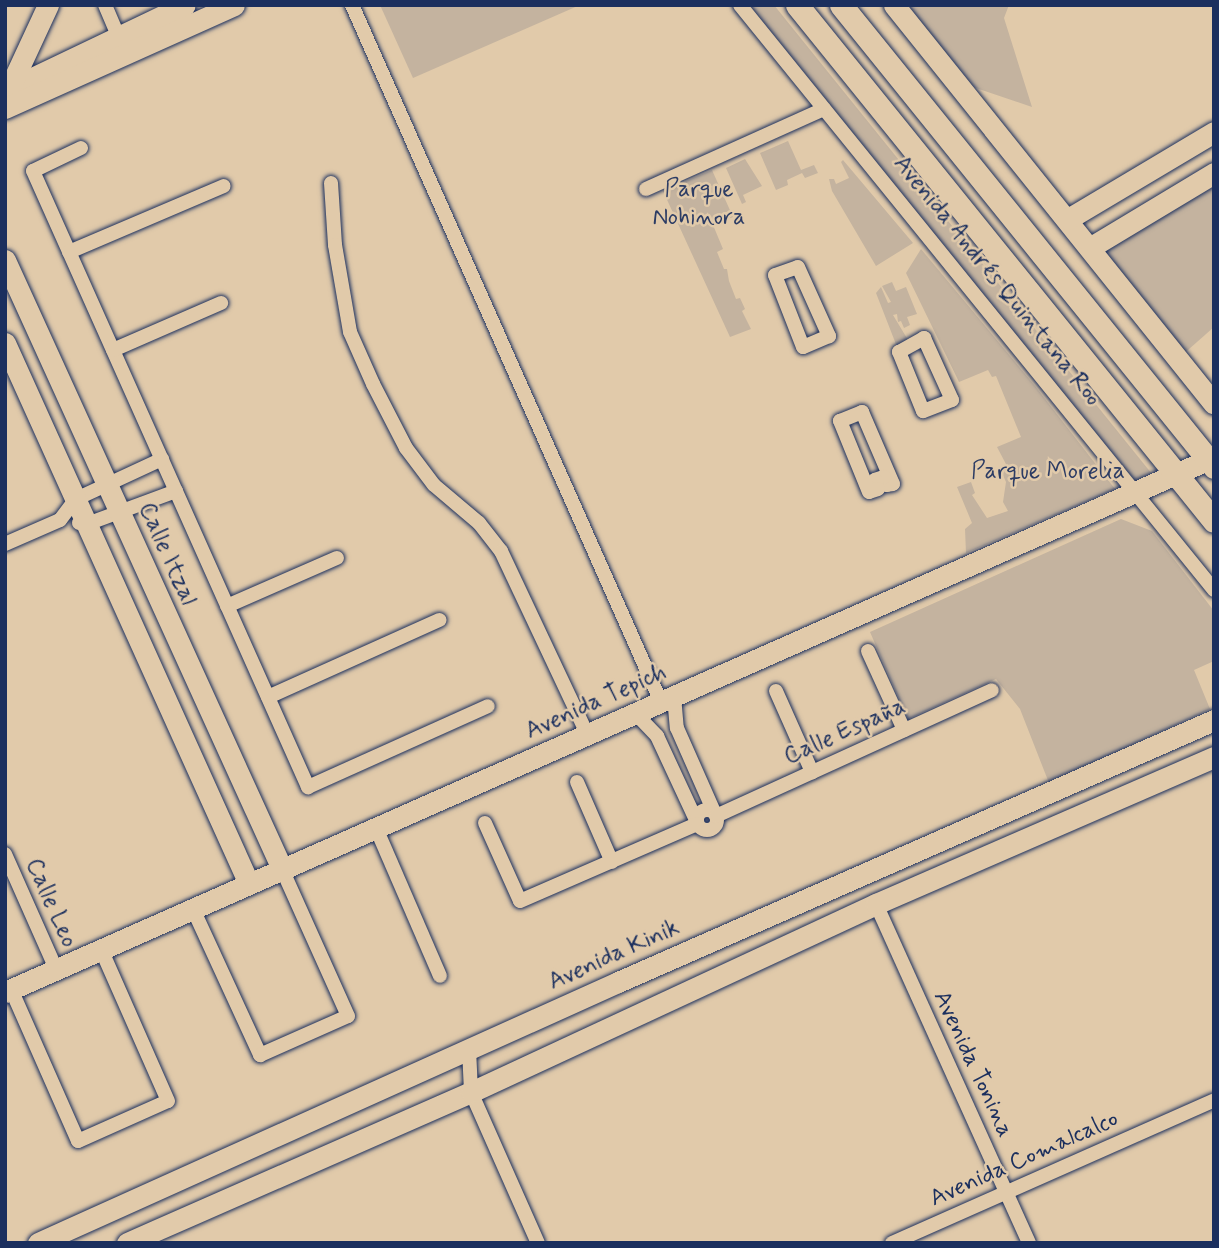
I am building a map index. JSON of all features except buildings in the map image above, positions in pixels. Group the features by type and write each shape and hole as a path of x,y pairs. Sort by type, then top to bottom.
{"main road":[{"name":"Avenida Andrés Quintana Roo","path":"797,5 1214,521"},
{"path":"841,5 1211,463"}],"street":[{"path":"9,98 48,5"},
{"path":"105,5 118,36"},
{"path":"9,98 118,36 184,5"},
{"path":"9,98 234,5"},
{"path":"352,5 667,699 715,814"},
{"name":"Avenida Andrés Quintana Roo","path":"740,5 1214,590"},
{"path":"894,5 1091,247 1214,404"},
{"path":"646,189 824,109"},
{"path":"1068,219 1214,132"},
{"path":"81,148 33,172 308,787 488,706"},
{"path":"1091,247 1214,173"},
{"path":"331,183 335,246 350,332 373,384 406,448 433,485 479,523 501,551 587,734"},
{"path":"69,252 224,186"},
{"name":"Calle Itzal","path":"5,260 282,869"},
{"path":"798,267 829,336 803,347 775,275 798,267"},
{"path":"113,350 221,303"},
{"path":"924,338 952,400 923,411 899,352 924,338"},
{"path":"5,342 249,884"},
{"path":"862,412 893,484 887,485 884,477 875,480 878,489 869,492 840,421 862,412"},
{"path":"5,544 60,520 76,499 162,459"},
{"name":"Avenida Tepich","path":"8,990 1176,473 1211,463"},
{"path":"60,520 87,524 176,491"},
{"path":"228,606 337,558"},
{"path":"268,697 439,620"},
{"path":"869,651 904,730"},
{"name":"Calle España","path":"485,823 520,901 697,822 702,830 713,828 717,823 715,814 992,690"},
{"path":"776,691 812,772"},
{"path":"635,713 657,736 697,822"},
{"name":"Avenida Kinik","path":"38,1243 618,982 1214,720"},
{"path":"127,1243 471,1092 876,904 1214,757"},
{"path":"577,782 612,862"},
{"path":"688,805 708,797"},
{"path":"994,816 1008,846"},
{"path":"376,828 440,976"},
{"name":"Calle Leo","path":"5,854 56,969"},
{"path":"193,909 260,1055 348,1016 282,869"},
{"name":"Avenida Tonina","path":"876,904 1029,1243"},
{"path":"8,990 78,1141 168,1101 101,949"},
{"path":"618,982 633,1015"},
{"path":"469,1049 471,1092 538,1243"},
{"name":"Avenida Comalcalco","path":"892,1243 1214,1100"}],"green space":[{"path":"380,5 580,5 413,78"},
{"path":"748,5 774,5 1152,474 1134,483"},
{"path":"907,5 1009,5 1004,18 1032,107 973,87"},
{"path":"788,141 801,170 814,165 818,173 805,178 802,173 787,180 788,185 776,190 760,153"},
{"path":"745,159 762,186 743,195 746,202 742,204 726,168"},
{"path":"843,160 913,243 876,266 832,191 829,179 834,179 836,184 849,178 841,162"},
{"name":"Parque Nohinora","path":"712,170 733,217 713,225 723,249 717,252 724,269 727,269 736,299 740,298 745,309 742,311 751,329 730,337 663,191"},
{"path":"1214,183 1214,327 1180,357 1099,254"},
{"name":"Parque Morelia","path":"921,249 1035,386 1115,489 966,553 965,529 972,523 957,487 971,482 975,493 972,495 987,518 1008,511 1003,502 1006,482 1002,473 1007,466 997,447 1021,437 996,376 992,377 988,370 959,382 906,273"},
{"path":"892,282 896,291 906,287 917,314 907,317 910,325 904,328 901,321 898,322 897,314 893,315 908,340 899,352 876,293 881,287 888,303 891,302 882,286"},
{"path":"1121,519 1152,531 1214,611 1214,661 1194,670 1210,709 1049,783 1020,709 996,679 908,719 870,632"}]}
